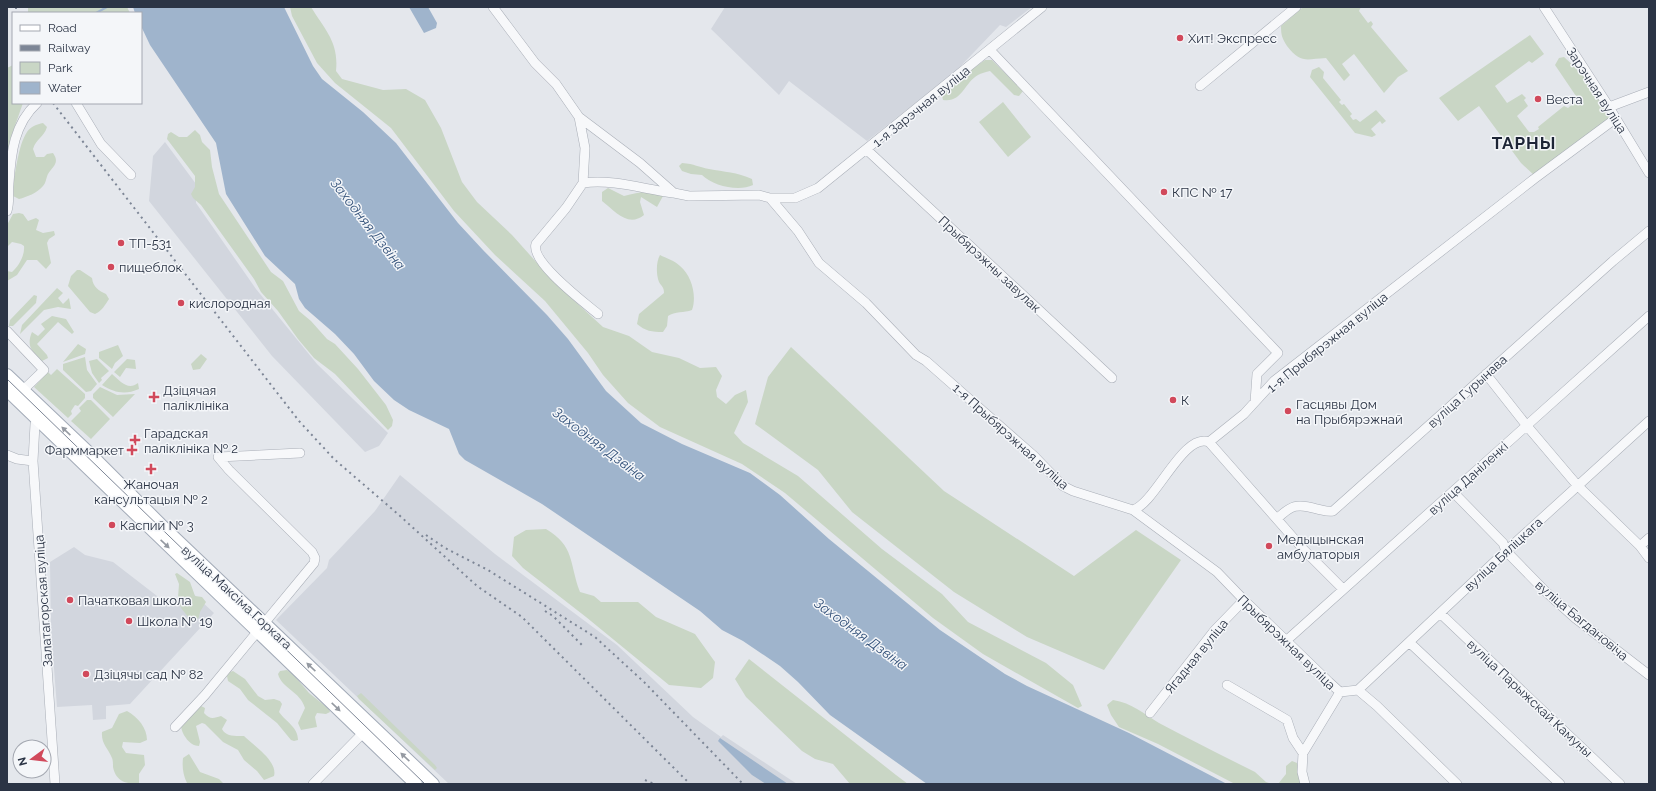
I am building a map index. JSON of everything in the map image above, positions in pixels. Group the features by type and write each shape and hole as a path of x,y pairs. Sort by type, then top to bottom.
{"main road":[{"name":"вуліца Максіма Горкага","path":"7,375 15,393 160,524 261,628 367,729 429,782"},
{"name":"вуліца Максіма Горкага","path":"367,729 416,784"}],"street":[{"path":"493,7 535,63 556,84 580,117 640,163 674,194"},
{"name":"1-я Зарэчная вуліца","path":"583,182 594,181 639,186 689,196 759,195 770,198 795,198 818,188 867,150 1042,7"},
{"path":"1200,86 1296,7"},
{"name":"Зарэчная вуліца","path":"1544,7 1609,107 1649,173"},
{"path":"990,50 1278,354 1257,374 1255,402"},
{"path":"1609,107 1649,92"},
{"path":"7,211 9,203 12,155 19,125 28,112 37,104"},
{"path":"77,104 101,144 131,174"},
{"path":"580,117 584,148 583,182 535,248 546,268 598,314"},
{"name":"1-я Прыбярэжная вуліца","path":"770,198 786,217 819,264 866,303 916,355 926,361 1034,456 1063,486 1073,491 1133,510 1146,502 1179,457 1199,441 1204,440 1209,442 1244,414 1274,381 1536,177 1616,119"},
{"name":"Прыбярэжны завулак","path":"867,150 1112,378"},
{"path":"786,217 788,205 795,198"},
{"name":"вуліца Гурынава","path":"1277,519 1288,508 1297,505 1328,512 1333,511 1649,231"},
{"name":"вуліца Даніленкі","path":"1287,640 1649,316"},
{"path":"7,331 44,370 15,393"},
{"path":"1486,374 1527,426 1577,485 1640,546 1649,558"},
{"name":"Залатагорская вуліца","path":"41,415 34,437 33,461 55,784"},
{"name":"вуліца Бяліцкага","path":"1358,690 1577,485 1649,421"},
{"path":"1209,442 1304,550 1343,589"},
{"path":"175,727 261,628 314,563 315,558 312,552 229,470 218,456 300,453"},
{"path":"7,455 17,459 33,461"},
{"name":"вуліца Багдановіча","path":"1453,492 1503,543 1506,551 1545,591 1575,618 1649,675"},
{"name":"Прыбярэжная вуліца","path":"1133,510 1217,572 1244,600 1287,640 1309,664 1340,692 1358,690"},
{"path":"1640,546 1649,538"},
{"name":"Ягадная вуліца","path":"1150,713 1214,631 1244,600"},
{"name":"вуліца Парыжскай Камуны","path":"1440,613 1620,784"},
{"path":"1409,642 1560,784"},
{"path":"1227,685 1287,720 1293,738 1303,753"},
{"path":"1358,690 1378,706 1458,784"},
{"path":"1305,784 1302,772 1303,753 1340,692"},
{"path":"313,784 367,729"}],"shaded area":[{"path":"725,7 1032,7 1006,27 1000,25 955,72 867,141 789,81 779,95 711,29"},
{"path":"165,142 196,184 196,203 256,289 317,364 388,433 379,446 365,452 272,356 149,201 153,156"},
{"path":"400,475 495,554 617,645 693,717 721,737 723,735 797,784 449,784 276,620 327,568 329,560 375,511"},
{"name":"Школа № 19","path":"74,547 85,555 113,562 170,606 187,588 214,613 130,704 106,706 106,719 93,720 92,705 57,707 51,630 50,562"}],"green space":[{"path":"28,7 127,7 130,12 28,12"},
{"path":"290,7 311,7 330,37 335,52 336,71 342,79 383,90 406,89 425,100 441,128 462,182 477,202 512,235 555,283 603,327 629,336 652,352 679,358 700,368 716,367 722,376 716,390 717,397 726,404 735,395 746,390 748,402 734,433 743,443 798,476 882,549 942,594 968,622 1046,663 1073,685 1082,706 1078,708 983,654 933,618 785,493 742,464 660,427 628,403 603,375 588,353 545,301 495,255 454,211 391,128 335,83 317,63 292,16"},
{"path":"1303,7 1361,7 1359,11 1368,23 1371,21 1373,24 1371,27 1408,71 1398,77 1384,93 1354,54 1342,64 1350,75 1344,81 1326,58 1304,59 1296,56 1284,41 1281,26"},
{"path":"1530,35 1544,54 1532,63 1529,61 1495,86 1507,103 1522,94 1526,98 1524,100 1528,106 1517,116 1529,132 1534,132 1539,129 1538,127 1564,106 1568,108 1578,99 1555,65 1559,58 1564,57 1591,86 1603,102 1611,120 1536,177 1521,163 1479,106 1458,121 1439,98"},
{"path":"985,60 992,60 1023,91 1019,96 1014,95 990,71 973,78 959,96 949,100 943,100 942,95 965,74"},
{"path":"12,66 12,104 23,104 11,137 7,156 7,68"},
{"path":"1319,67 1324,72 1323,78 1341,100 1339,102 1342,105 1344,104 1352,114 1350,116 1353,120 1356,119 1360,122 1376,110 1386,121 1382,124 1380,121 1371,129 1376,135 1372,137 1355,133 1310,77 1312,70"},
{"path":"1003,102 1031,137 1008,157 979,122"},
{"path":"43,123 47,127 33,149 36,157 44,157 47,154 53,153 56,162 48,174 44,185 38,191 19,199 13,196 12,192 21,145 28,130 38,124"},
{"path":"195,130 200,135 202,142 210,150 212,167 219,194 271,272 283,281 299,311 311,321 327,339 335,344 358,369 386,405 393,420 392,426 388,430 335,374 314,358 298,339 278,311 261,292 254,279 201,205 193,198 191,194 195,187 195,176 167,139 168,134 171,132 179,137 187,137"},
{"path":"682,163 741,175 752,179 753,185 734,188 719,185 702,175 682,171 679,166"},
{"path":"608,188 624,196 648,192 663,196 657,207 641,197 640,202 644,215 633,220 622,217 602,201 602,192"},
{"path":"13,214 23,214 28,221 36,218 39,220 36,230 43,233 54,231 55,235 49,239 47,243 51,263 46,269 37,260 27,260 17,275 7,281 7,271 12,272 15,270 24,253 24,246 21,244 12,242 7,247 7,225"},
{"path":"660,255 676,263 688,275 694,293 694,299 692,310 674,313 668,316 667,326 663,332 655,332 649,331 637,324 639,314 664,293 658,279 657,272 657,265"},
{"path":"77,270 80,270 92,278 95,286 106,294 109,299 105,306 95,314 90,312 68,286 71,276"},
{"path":"57,288 63,293 58,298 63,304 69,298 71,309 58,307 44,310 20,334 22,325"},
{"path":"34,295 37,296 36,303 13,326 9,326 10,320"},
{"path":"52,316 66,319 74,332 72,334 58,322 37,344 48,358 42,361 35,355 31,348 30,337 32,332 38,336 45,329 41,324"},
{"path":"78,344 86,349 85,354 63,362"},
{"path":"118,345 123,356 115,363 112,369 99,358 99,352"},
{"path":"791,347 944,491 1074,576 1136,530 1181,560 1104,670 1027,637 954,592 852,512 818,470 755,424 768,377"},
{"path":"201,354 207,359 200,369 193,370 191,364"},
{"path":"85,357 87,370 97,384 91,391 86,392 63,370 63,364"},
{"path":"97,359 109,371 101,378 102,380 99,383 92,373 89,361"},
{"path":"127,359 135,360 136,369 126,368 120,377 114,372"},
{"path":"57,369 85,394 85,398 78,406 75,405 71,411 72,414 68,418 34,387 48,372 51,375"},
{"path":"112,374 127,386 138,383 139,389 129,392 120,392 111,390 102,385"},
{"path":"100,387 117,395 135,394 113,417 93,398 93,394"},
{"path":"87,400 91,400 110,419 91,439 71,421 81,411 79,408"},
{"path":"546,529 555,535 567,549 580,592 594,596 601,602 638,602 656,617 695,634 715,662 713,678 701,688 669,685 523,568 512,556 514,537 526,530"},
{"path":"177,573 190,582 195,596 202,597 206,602 196,620 189,618 181,608 178,598 179,584 175,574"},
{"path":"749,659 908,784 850,784 833,764 815,759 802,751 746,697 735,679"},
{"path":"287,670 293,674 309,693 329,709 330,712 326,714 317,713 315,717 317,727 301,730 298,723 305,708 303,702 283,683 278,674 280,671"},
{"path":"233,671 245,679 258,696 265,700 274,699 280,701 282,704 279,712 294,728 298,740 291,740 277,723 248,700 240,689 228,681 227,676"},
{"path":"361,693 435,765 437,768 435,770 359,699 357,696"},
{"path":"1113,700 1132,706 1159,723 1255,772 1266,782 1272,784 1235,784 1158,744 1119,727 1111,715 1107,705"},
{"path":"201,706 205,708 204,713 208,717 214,718 221,716 227,720 222,729 224,732 232,736 244,736 264,754 272,765 274,776 264,780 257,771 244,760 238,750 223,742 205,724 202,723 196,726 200,742 199,746 196,746 190,742 185,736 181,726 196,708"},
{"path":"127,711 135,716 141,723 147,736 147,740 140,743 123,742 122,747 126,753 144,755 145,765 139,774 139,784 126,783 119,779 114,772 112,759 102,736 102,732 112,728 119,714"},
{"path":"189,754 200,772 219,779 224,784 187,783 183,768 183,758"},
{"path":"1292,761 1297,763 1302,784 1278,784 1286,774 1286,766"}],"water":[{"name":"Заходняя Дзвіна","path":"133,7 284,7 313,66 322,79 363,112 396,143 458,223 547,315 568,339 606,391 641,423 682,444 750,473 780,495 829,539 940,630 1005,674 1027,686 1129,733 1227,784 927,784 830,715 780,666 743,641 722,630 700,611 542,504 465,460 459,454 449,429 409,410 394,400 374,381 354,354 335,334 305,308 299,299 295,284 265,256 226,194 216,143 150,45 142,28 142,12 135,12"},
{"path":"409,7 428,7 437,23 436,28 424,33"},
{"path":"720,738 788,784 766,784 752,775 718,741"}],"waterway":[{"path":"98,12 107,7"}],"tram line":[{"path":"7,379 425,784"}],"railway":[{"path":"16,7 16,12"},
{"path":"54,104 299,421 334,459 399,515 477,586 522,617 690,784"},
{"path":"426,535 445,548 488,570 595,637 644,682 743,784"},
{"path":"545,611 553,616 582,645"},
{"path":"645,780 654,784"}],"place":[{"name":"Хит! Экспресс","path":"1180,38"},
{"name":"Веста","path":"1538,99"},
{"name":"КПС № 17","path":"1164,192"},
{"name":"ТП-531","path":"121,243"},
{"name":"пищеблок","path":"111,267"},
{"name":"кислородная","path":"181,303"},
{"name":"Дзіцячая паліклініка","path":"154,397"},
{"name":"К","path":"1173,400"},
{"name":"Гасцявы Дом на Прыбярэжнай","path":"1288,411"},
{"name":"Гарадская паліклініка № 2","path":"135,440"},
{"name":"Фарммаркет","path":"132,450"},
{"name":"Жаночая кансультацыя № 2","path":"151,469"},
{"name":"Каспий № 3","path":"112,525"},
{"name":"Медыцынская амбулаторыя","path":"1269,546"},
{"name":"Пачатковая школа","path":"70,600"},
{"name":"Школа № 19","path":"129,621"},
{"name":"Дзіцячы сад № 82","path":"86,674"}],"district":[{"name":"ТАРНЫ","path":"1524,143"}]}
